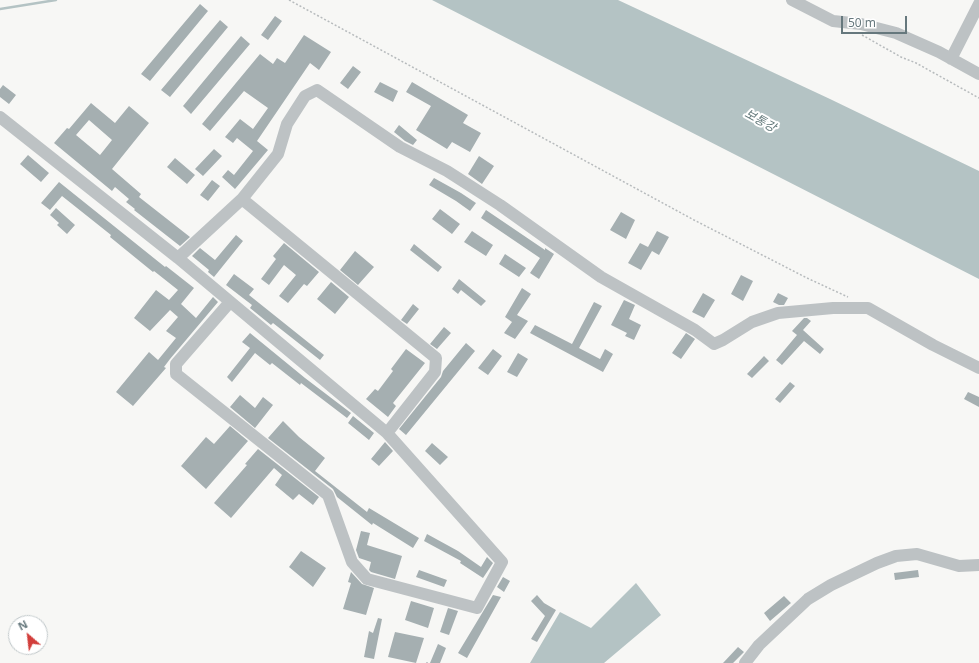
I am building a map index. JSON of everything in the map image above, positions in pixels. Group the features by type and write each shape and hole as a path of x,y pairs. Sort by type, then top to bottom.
{"street":[{"path":"792,0 833,21 861,24 896,32 979,74"},
{"path":"951,59 979,4"},
{"path":"178,258 242,200 278,154 287,124 305,96 317,90 400,147 447,171 602,276 695,330 714,344 752,322 778,313 833,308 868,308 933,345 979,368"},
{"path":"0,117 178,258 387,433 502,562 477,608 367,579 352,562 328,495 176,374 176,364 230,302"},
{"path":"242,200 436,358 435,372 387,433"},
{"path":"745,663 763,640 808,599 832,585 877,563 896,556 917,554 959,566 979,565"}],"path":[{"path":"288,0 687,216 853,300"},
{"path":"860,35 901,57 916,63 979,98"}],"water":[{"name":"보통강","path":"432,0 618,0 830,99 979,171 979,279"},
{"path":"636,583 661,615 604,663 530,663 560,612 591,628"}],"building":[{"path":"200,4 208,11 150,81 141,74"},
{"path":"275,16 282,21 268,40 261,35"},
{"path":"220,20 228,27 170,97 161,90"},
{"path":"304,35 331,52 319,70 310,63 257,141 268,150 235,189 222,177 228,170 234,175 253,151 237,138 233,143 225,137 240,119 253,129 268,108 244,91 210,131 202,124 260,54 273,64 277,58 285,63"},
{"path":"241,36 250,44 191,114 183,106"},
{"path":"353,66 361,72 348,89 340,83"},
{"path":"380,82 398,91 393,102 374,92"},
{"path":"412,82 468,115 463,123 481,133 470,152 452,142 447,149 416,130 431,106 406,92"},
{"path":"3,85 16,95 9,104 0,97 0,89"},
{"path":"91,103 115,123 129,106 149,123 112,169 141,194 139,197 190,237 180,246 134,210 135,209 126,202 129,199 115,187 112,191 54,143 67,128 69,129","holes":["89,120 112,140 100,155 76,135"]},
{"path":"399,125 417,140 413,145 405,141 394,132"},
{"path":"214,149 222,156 203,176 195,169"},
{"path":"28,155 49,173 41,182 20,164"},
{"path":"479,156 494,166 482,184 468,174"},
{"path":"175,158 195,175 187,184 167,167"},
{"path":"434,178 476,203 470,211 429,185"},
{"path":"212,180 220,186 208,201 200,195"},
{"path":"59,182 165,267 166,266 194,288 181,304 196,318 213,297 218,302 170,359 164,367 166,368 133,406 116,392 149,352 158,360 176,338 166,331 178,317 170,310 150,331 134,318 156,290 169,300 178,290 154,271 153,272 110,237 111,235 62,196 50,210 41,203"},
{"path":"56,208 75,225 67,234 57,225 59,223 50,215"},
{"path":"440,209 460,224 452,234 432,219"},
{"path":"486,210 545,250 545,248 554,254 539,279 530,273 540,258 481,218"},
{"path":"621,212 635,220 626,239 610,230"},
{"path":"472,231 493,245 486,256 464,242"},
{"path":"657,231 669,237 659,255 652,251 641,270 628,263 640,243 648,247"},
{"path":"236,235 243,241 214,277 208,272 209,270 192,256 200,248 215,260"},
{"path":"284,243 319,272 307,286 304,284 288,303 279,296 296,275 284,265 269,285 261,279 276,259 273,256"},
{"path":"414,244 442,267 438,272 410,250"},
{"path":"355,251 374,267 358,285 340,270"},
{"path":"505,254 526,268 519,277 499,264"},
{"path":"234,274 254,289 249,295 324,355 320,360 273,323 271,325 250,308 252,305 226,285"},
{"path":"741,275 753,281 743,301 731,294"},
{"path":"459,279 486,301 481,306 461,290 458,294 452,289"},
{"path":"331,282 349,297 335,314 317,299"},
{"path":"522,288 531,294 517,315 528,321 515,339 504,333 512,322 505,317"},
{"path":"703,293 715,300 704,318 692,312"},
{"path":"778,293 788,298 784,305 779,305 773,302"},
{"path":"624,300 635,305 629,319 641,325 634,340 625,336 627,333 611,325"},
{"path":"594,302 602,306 579,348 600,359 605,349 613,354 603,372 530,333 535,325 572,344"},
{"path":"413,304 419,309 407,324 401,320"},
{"path":"804,318 811,321 803,330 824,349 820,354 804,341 782,365 776,360 797,335 792,331"},
{"path":"444,327 451,333 437,349 430,344"},
{"path":"250,333 351,413 347,418 301,383 300,385 272,363 270,365 255,353 232,382 227,377 250,348 242,342"},
{"path":"686,333 695,339 681,359 672,353"},
{"path":"466,343 475,351 406,435 399,429"},
{"path":"406,349 425,363 393,403 396,406 388,417 366,399 375,389 378,391 393,371 391,369"},
{"path":"493,349 502,356 488,375 478,368"},
{"path":"518,353 528,359 517,377 507,372"},
{"path":"764,356 769,361 752,378 747,374"},
{"path":"790,382 795,386 780,403 775,399"},
{"path":"968,392 979,397 979,407 964,399"},
{"path":"240,395 255,408 263,397 273,405 255,428 230,407"},
{"path":"353,416 374,433 369,440 348,423"},
{"path":"283,421 299,437 325,458 315,471 367,512 369,508 419,538 413,548 373,523 372,525 337,497 333,489 268,438"},
{"path":"230,426 248,441 206,489 181,466 206,437 214,444"},
{"path":"385,442 393,451 379,466 371,459"},
{"path":"432,443 448,457 440,465 425,451"},
{"path":"258,449 319,497 313,505 299,494 293,500 275,485 282,475 274,468 231,518 214,503 247,465 245,464"},
{"path":"361,531 370,533 367,545 402,556 395,579 371,572 369,570 371,562 359,558 356,550"},
{"path":"427,534 458,551 481,567 487,557 493,563 483,578 460,563 461,561 424,541"},
{"path":"301,551 326,568 313,587 289,567"},
{"path":"419,570 447,580 444,587 416,577"},
{"path":"918,570 919,577 895,580 894,573"},
{"path":"351,572 362,584 374,588 366,615 343,609 351,583 348,582"},
{"path":"503,577 510,581 504,592 497,587"},
{"path":"493,595 501,597 467,658 458,653"},
{"path":"537,595 544,603 556,610 537,642 531,639 545,616 531,601"},
{"path":"784,596 791,603 770,621 764,613"},
{"path":"411,601 434,608 428,628 405,620"},
{"path":"448,608 458,611 449,635 440,632"},
{"path":"378,618 382,619 374,659 364,657 369,631 373,633"},
{"path":"395,632 424,638 416,663 388,657"},
{"path":"438,644 446,648 440,663 430,663"},
{"path":"738,647 744,652 733,663 723,663"}],"waterway":[{"path":"0,9 56,0"}]}
